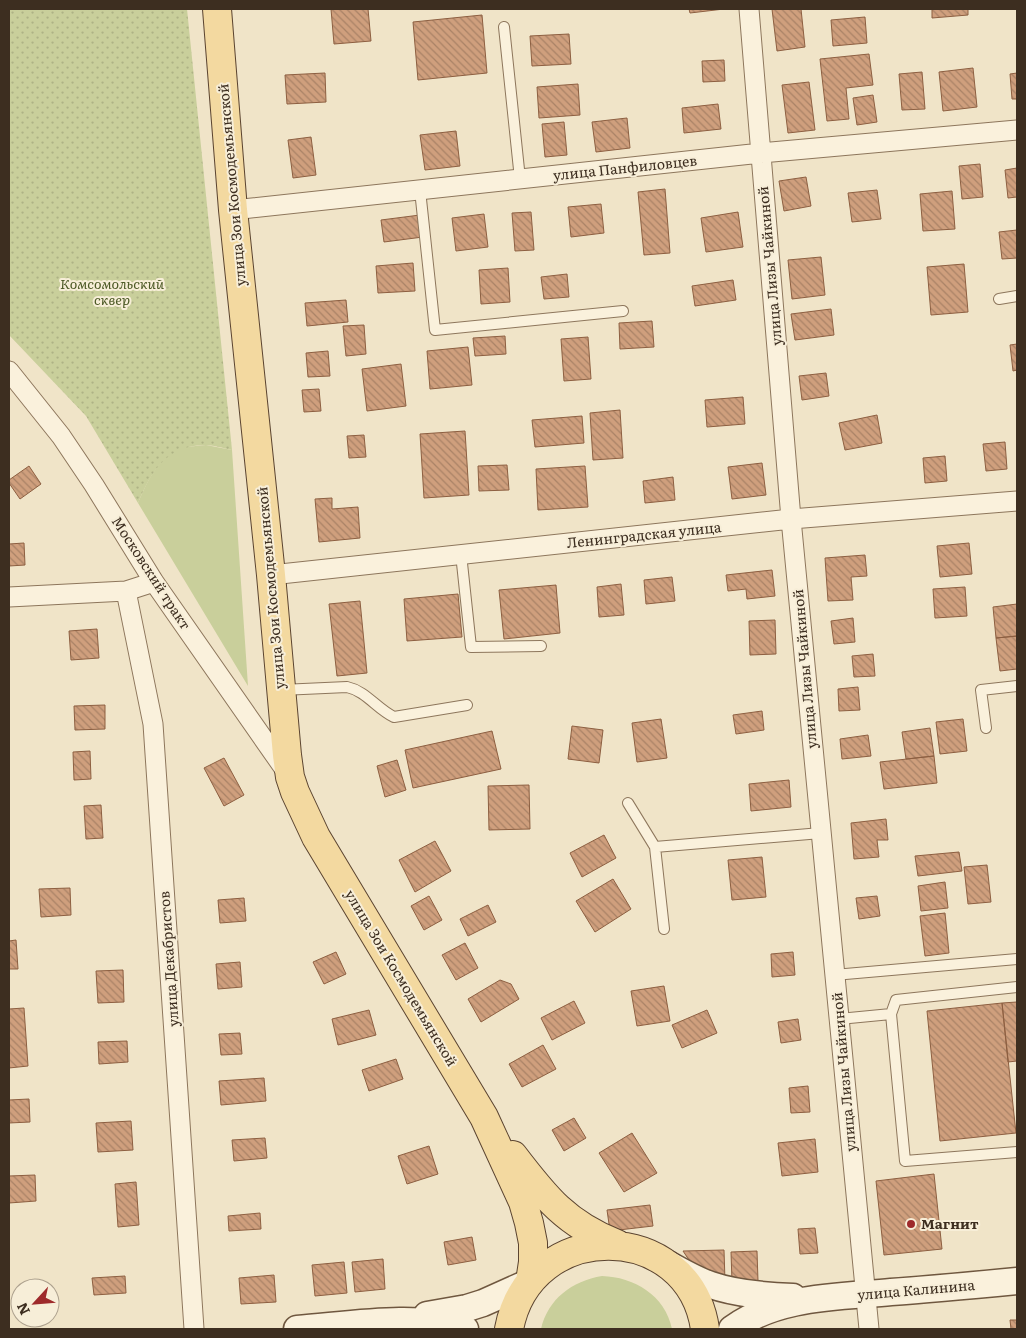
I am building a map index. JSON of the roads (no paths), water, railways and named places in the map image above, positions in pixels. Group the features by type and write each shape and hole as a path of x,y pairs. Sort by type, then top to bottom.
{"main road":[{"name":"улица Зои Космодемьянской","path":"217,9 233,210 290,777 303,812 316,837 484,1117 523,1202 529,1223 533,1244 530,1282"},
{"name":"улица Зои Космодемьянской","path":"484,1117 542,1193 555,1206 583,1228 597,1236 626,1247"},
{"path":"509,1329 518,1302 530,1282 549,1264 573,1251 599,1245 626,1247 654,1257 674,1271 690,1290 701,1312 705,1329"}],"street":[{"name":"улица Лизы Чайкиной","path":"749,9 791,519 869,1329"},
{"name":"улица Панфиловцев","path":"233,210 761,153 1017,130"},
{"name":"Московский тракт","path":"9,371 61,436 99,492 154,582 290,777"},
{"name":"Ленинградская улица","path":"271,575 791,519 1017,501"},
{"path":"9,597 126,591 154,582"},
{"name":"улица Декабристов","path":"126,591 153,724 194,1329"},
{"name":"улица Калинина","path":"654,1257 694,1278 727,1290 814,1299"},
{"name":"улица Калинина","path":"732,1329 766,1310 814,1299 1017,1281"},
{"path":"385,1324 468,1308 530,1282"},
{"path":"298,1329 443,1323 465,1329"}],"lane":[{"path":"504,27 520,179"},
{"path":"420,190 435,330 623,311"},
{"path":"1000,299 1017,296"},
{"path":"461,554 471,647 541,646"},
{"path":"986,728 981,690 1017,686"},
{"path":"280,690 355,688 387,713 394,716 467,705"},
{"path":"628,803 655,847 664,930"},
{"path":"655,847 821,833"},
{"path":"834,975 1017,959"},
{"path":"1017,987 896,1000 891,1014 905,1161 1017,1152"},
{"path":"839,1019 891,1014"}],"place":[{"name":"Магнит","path":"911,1224"}],"park label":[{"name":"Комсомольский сквер","path":"112,292"}]}
